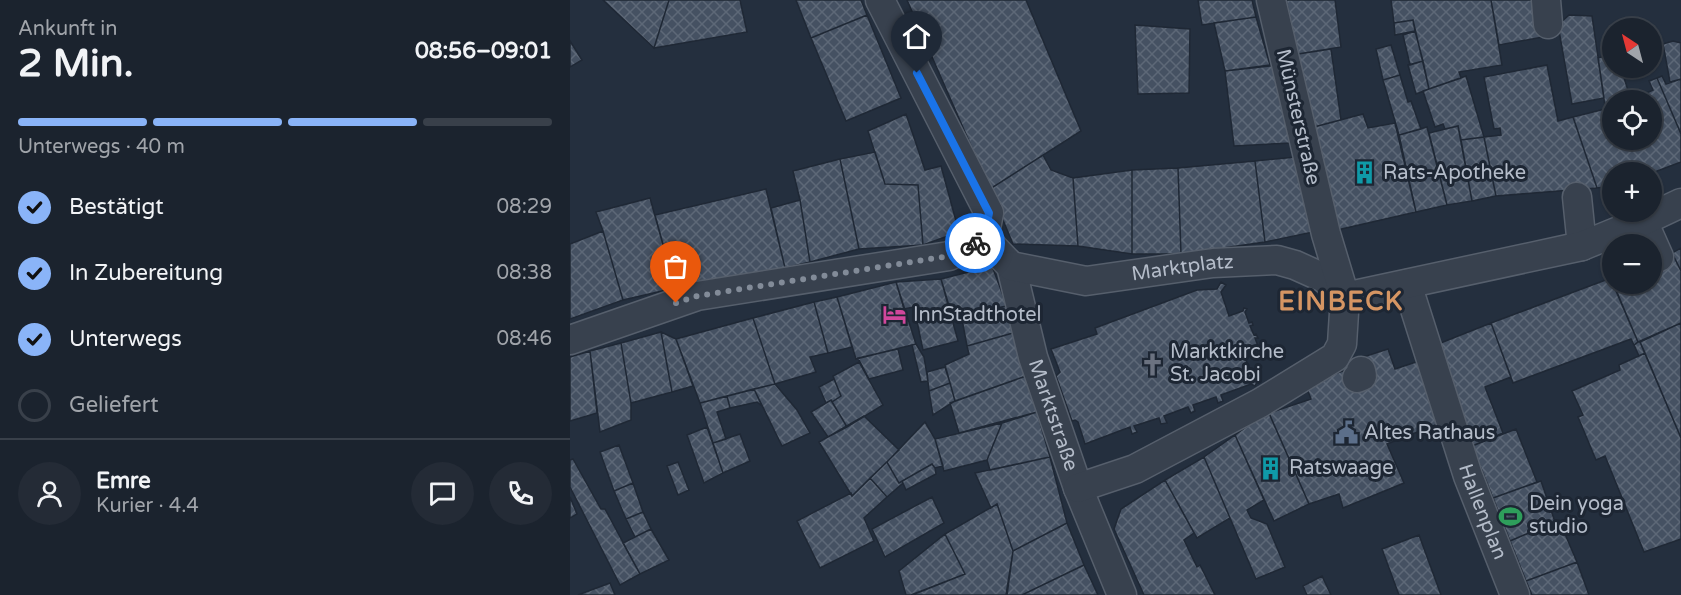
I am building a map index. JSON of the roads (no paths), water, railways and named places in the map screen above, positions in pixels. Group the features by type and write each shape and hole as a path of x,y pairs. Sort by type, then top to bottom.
{"street":[{"name":"Münsterstraße","path":"1271,0 1326,234 1345,297"},
{"path":"883,7 989,213 984,238"},
{"path":"1577,197 1582,246"},
{"path":"1662,212 1681,203"},
{"path":"1078,488 1135,469 1353,368 1342,344 1345,297 1582,246 1641,222"},
{"path":"984,238 1011,266"},
{"path":"570,340 697,296 949,256 984,238"},
{"name":"Marktplatz","path":"1011,266 1086,281 1213,263 1277,260 1324,278 1345,297"},
{"name":"Marktstraße","path":"1011,266 1033,357 1078,488 1122,595"},
{"name":"Hallenplan","path":"1407,284 1468,476 1515,595"}],"place":[{"name":"Rats-Apotheke","path":"1365,173"},
{"name":"InnStadthotel","path":"895,315"},
{"name":"Marktkirche St. Jacobi","path":"1152,364"},
{"name":"Altes Rathaus","path":"1346,433"},
{"name":"Ratswaage","path":"1271,468"},
{"name":"Dein yoga studio","path":"1511,516"}],"district":[{"name":"EINBECK","path":"1341,301"}]}
